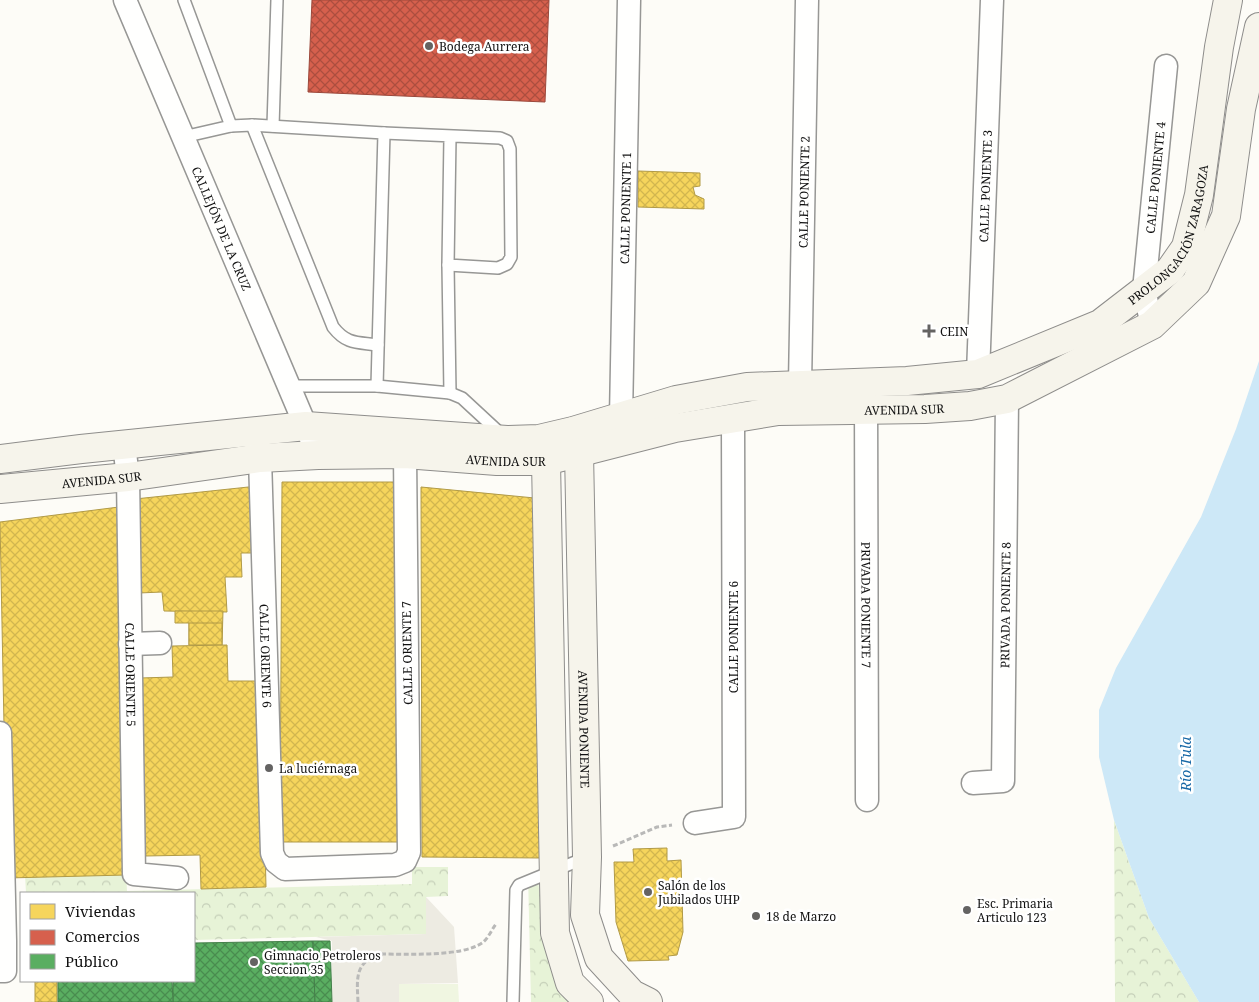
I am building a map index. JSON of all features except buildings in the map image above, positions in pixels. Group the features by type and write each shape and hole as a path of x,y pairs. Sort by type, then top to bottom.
{"main road":[{"name":"PROLONGACIÓN ZARAGOZA","path":"978,374 1100,324 1170,270 1186,247 1199,194 1219,47 1228,0"},
{"path":"1007,399 1152,325 1196,284 1226,216 1241,109 1259,27"},
{"name":"AVENIDA SUR","path":"576,442 621,417 676,400 747,387 915,380 978,374"},
{"name":"AVENIDA SUR","path":"0,489 128,477 260,458 405,454 497,461 576,442 778,411 925,409 970,406 1007,399"},
{"name":"AVENIDA SUR","path":"0,459 124,444 306,426 507,440 543,450"},
{"name":"AVENIDA PONIENTE","path":"576,442 587,857 585,914 599,958 636,999"},
{"path":"543,450 555,933 570,983 589,1002"}],"street":[{"name":"CALLEJÓN DE LA CRUZ","path":"124,0 318,455"},
{"name":"CALLE PONIENTE 1","path":"621,417 629,0"},
{"name":"CALLE PONIENTE 2","path":"800,384 807,0"},
{"name":"CALLE PONIENTE 3","path":"978,374 992,0"},
{"name":"CALLE PONIENTE 4","path":"1152,325 1144,290 1166,66"},
{"name":"PRIVADA PONIENTE 7","path":"866,382 867,800"},
{"name":"PRIVADA PONIENTE 8","path":"973,783 1003,782 1007,399"},
{"name":"CALLE PONIENTE 6","path":"695,823 734,817 733,418"},
{"name":"CALLE ORIENTE 6","path":"257,431 260,458 272,853"},
{"name":"CALLE ORIENTE 5","path":"124,444 128,477 134,874 177,878"},
{"name":"CALLE ORIENTE 7","path":"272,853 276,862 285,869 395,865 405,861 409,852 405,454"},
{"path":"130,644 160,644"},
{"path":"0,733 5,941 5,971 0,971"}],"lane":[{"path":"184,0 231,126"},
{"path":"273,126 277,0"},
{"path":"183,137 231,126 252,125 450,137 500,138 507,141 510,149 511,257 507,264 498,268 448,265"},
{"path":"252,125 334,327 348,341 378,345"},
{"path":"377,386 384,133"},
{"path":"450,137 448,265 450,393"},
{"path":"289,386 377,386 450,393 462,398 507,440"},
{"path":"513,1002 515,896 519,885 587,857"}],"path":[{"path":"587,857 657,827 695,823"},
{"path":"358,1002 357,974 372,957 381,954 453,952 472,948 483,942 515,896"}],"green space":[{"path":"1114,820 1149,918 1199,1002 1115,1002"},
{"path":"412,867 448,867 448,896 426,897 426,934 195,940 195,892 26,892 25,875 126,872 127,891 412,884"},
{"path":"528,874 537,875 549,955 573,1002 531,1002"},
{"path":"399,984 458,984 459,1002 399,1002"}],"shaded area":[{"path":"426,897 454,927 458,983 399,984 399,1002 332,1002 332,941 316,937 426,934"}],"water":[{"name":"Río Tula","path":"1259,361 1259,1002 1199,1002 1149,918 1114,820 1099,757 1099,710 1116,668 1201,517 1236,429"}],"place":[{"name":"Bodega Aurrera","path":"429,46"},
{"name":"CEIN","path":"929,331"},
{"name":"La luciérnaga","path":"269,768"},
{"name":"Salón de los Jubilados UHP","path":"648,892"},
{"name":"Esc. Primaria Articulo 123","path":"967,910"},
{"name":"18 de Marzo","path":"756,916"},
{"name":"Gimnacio Petroleros Seccion 35","path":"254,962"}]}
